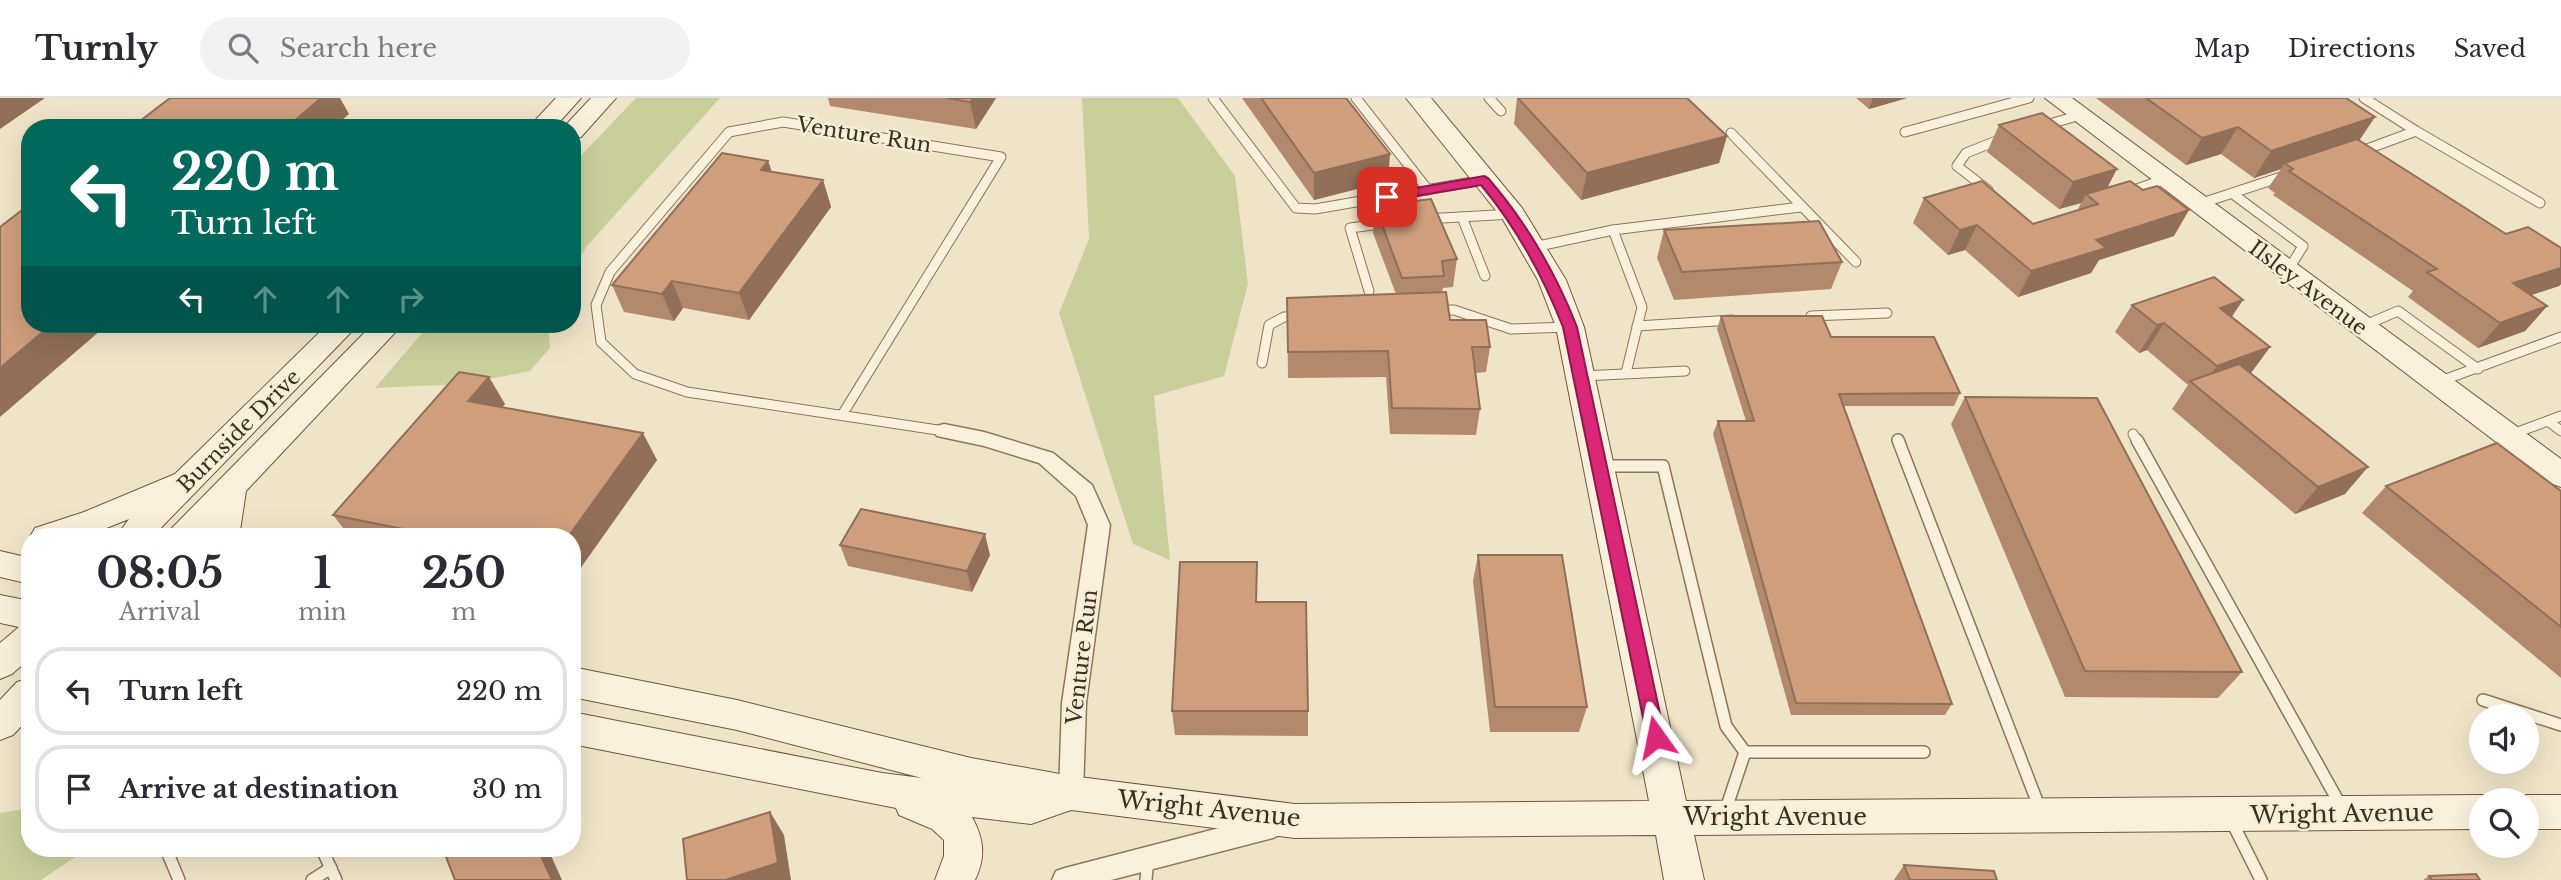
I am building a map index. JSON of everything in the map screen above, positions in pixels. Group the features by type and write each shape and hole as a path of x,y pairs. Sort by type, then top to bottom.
{"main road":[{"path":"549,119 569,98"},
{"path":"581,122 604,98"},
{"path":"1418,98 1513,214 1552,280 1570,327 1684,880"},
{"name":"Ilsley Avenue","path":"2057,98 2561,475"},
{"name":"Burnside Drive","path":"141,528 336,333"},
{"name":"Burnside Drive","path":"192,528 380,333"},
{"path":"74,528 191,478"},
{"path":"224,528 231,489"},
{"path":"0,548 21,544"},
{"path":"0,564 21,569"},
{"path":"0,609 21,613"},
{"path":"0,664 21,644"},
{"name":"Wright Avenue","path":"581,684 737,715 971,774 1071,793 1295,821 2469,813"},
{"path":"0,724 21,702"},
{"path":"662,747 713,734 737,715"},
{"path":"0,737 21,725"},
{"name":"Wright Avenue","path":"581,730 882,790 1031,807 1071,793"},
{"path":"882,790 951,820 965,844 962,869 955,880"},
{"path":"2539,812 2561,812"}],"street":[{"name":"Venture Run","path":"944,431 984,439 1046,458 1085,491 1099,525 1074,704 1071,793"},
{"path":"1065,880 1147,869 1295,821"}],"lane":[{"path":"1213,98 1296,208 1315,209 1484,180"},
{"path":"1356,98 1428,190"},
{"path":"1489,98 1501,111"},
{"path":"1905,132 2029,98"},
{"path":"2364,98 2540,203"},
{"path":"2029,131 2080,115"},
{"name":"Venture Run","path":"842,415 1001,157 783,122 729,132 610,272 596,305 601,342 635,374 687,392 944,431"},
{"path":"2346,156 2416,131"},
{"path":"1731,133 1856,262"},
{"path":"2000,200 1957,166 1966,153 1978,146 2017,134"},
{"path":"2359,152 2370,159"},
{"path":"2197,205 2292,174"},
{"path":"2122,195 2165,179"},
{"path":"1411,193 1422,219"},
{"path":"2233,194 2303,246 2287,272"},
{"path":"1534,247 1613,230 1801,207"},
{"path":"1410,220 1513,214"},
{"path":"1462,217 1485,276"},
{"path":"1369,291 1350,228 1398,222"},
{"path":"1613,230 1642,307 1626,373"},
{"path":"1428,310 1454,310 1511,329 1570,327"},
{"path":"2360,327 2398,311 2478,369"},
{"path":"1795,317 1887,313"},
{"path":"1262,363 1269,325 1284,317 1311,315"},
{"path":"1637,326 1743,319"},
{"path":"2436,382 2561,337"},
{"path":"1580,376 1685,371"},
{"path":"2507,435 2561,416"},
{"path":"2548,421 2561,431"},
{"path":"2133,434 2345,814"},
{"path":"1898,440 2043,815"},
{"path":"1599,466 1663,466 1726,726 1745,752"},
{"path":"2483,700 2561,725"},
{"path":"1745,752 1924,752"},
{"path":"1723,818 1745,752"},
{"path":"2228,815 2261,880"},
{"path":"169,857 179,880"},
{"path":"312,880 333,874 326,857"}],"green space":[{"path":"636,98 720,98 587,246 581,256 581,156"},
{"path":"1082,98 1178,98 1235,176 1248,284 1224,376 1154,396 1170,560 1133,544 1059,313 1089,239"},
{"path":"422,333 549,333 550,348 530,371 464,384 375,388"},
{"path":"21,810 21,857 75,857 41,880 0,880 0,813"}],"building":[{"path":"170,98 321,98 296,119 143,119"},
{"path":"946,98 973,98 970,102"},
{"path":"1261,98 1346,98 1390,154 1314,173"},
{"path":"1518,98 1687,98 1727,136 1587,173"},
{"path":"2146,98 2346,98 2375,117 2271,151 2238,127 2202,138"},
{"path":"2042,113 2117,169 2073,182 1999,125"},
{"path":"2357,139 2506,234 2528,227 2561,248 2561,268 2513,283 2547,306 2500,323 2427,272 2437,269 2289,171 2293,169 2284,163"},
{"path":"722,153 768,161 761,170 823,180 739,293 672,281 662,294 612,285"},
{"path":"1982,181 2033,224 2098,204 2086,194 2130,181 2143,190 2157,186 2189,210 2096,240 2106,248 2031,271 1977,225 1960,230 1924,198"},
{"path":"1431,199 1457,259 1442,261 1444,276 1402,278 1375,206"},
{"path":"21,211 21,333 41,333 0,368 0,227"},
{"path":"1819,221 1842,262 1682,272 1664,230"},
{"path":"2214,277 2243,300 2220,308 2270,347 2217,366 2164,323 2157,325 2132,305"},
{"path":"1446,292 1450,320 1486,320 1490,347 1472,347 1480,409 1392,408 1388,351 1288,352 1287,298"},
{"path":"1721,316 1822,316 1831,337 1934,337 1960,393 1839,394 1952,704 1796,703 1718,421 1754,421"},
{"path":"2239,364 2368,467 2318,487 2190,381"},
{"path":"459,372 489,377 468,401 643,433 574,528 398,528 333,515"},
{"path":"1965,397 2097,398 2242,672 2085,671"},
{"path":"2497,443 2561,491 2561,627 2386,486"},
{"path":"861,509 985,534 967,571 840,545"},
{"path":"1478,555 1562,555 1587,707 1495,707"},
{"path":"1180,562 1257,562 1256,602 1306,602 1308,711 1172,711"},
{"path":"770,812 778,863 725,880 687,880 683,839"},
{"path":"446,857 542,857 552,880 455,880"},
{"path":"1904,865 1994,871 1997,880 1910,880"},
{"path":"2476,874 2480,880 2432,880 2429,876"}],"route":[{"path":"1387,197 1484,180 1513,214 1552,280 1570,327 1656,737"}]}
